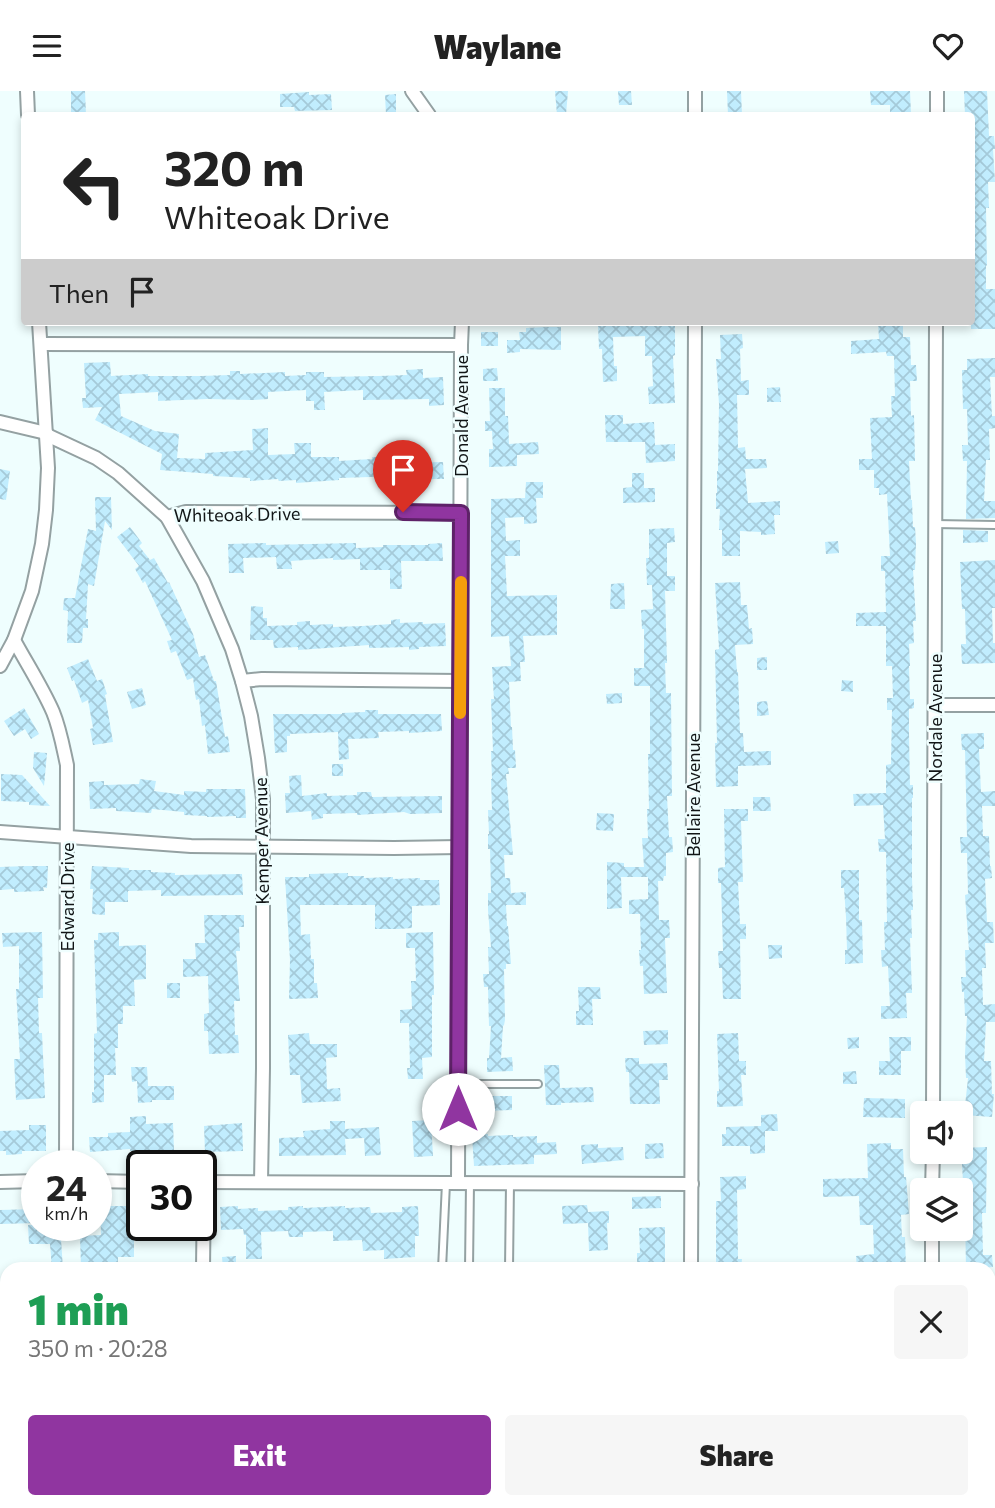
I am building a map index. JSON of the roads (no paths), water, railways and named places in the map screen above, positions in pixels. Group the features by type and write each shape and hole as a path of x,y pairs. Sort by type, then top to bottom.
{"street":[{"path":"27,91 28,112"},
{"path":"412,91 424,112"},
{"path":"695,91 695,112"},
{"path":"937,91 937,112"},
{"path":"0,666 32,591 46,510 48,468 39,326"},
{"name":"Donald Avenue","path":"458,1183 463,326"},
{"name":"Bellaire Avenue","path":"691,1262 695,326"},
{"name":"Nordale Avenue","path":"933,1101 936,326"},
{"path":"41,344 461,345"},
{"name":"Whiteoak Drive","path":"0,422 46,433 96,458 118,473 167,517 186,512 461,513"},
{"name":"Kemper Avenue","path":"167,517 209,594 232,649 251,716 258,758 263,799 264,847 261,1182"},
{"name":"Edward Drive","path":"13,640 54,714 68,778 66,1150"},
{"path":"242,681 460,681"},
{"path":"935,705 995,705"},
{"path":"0,832 191,846 460,847"},
{"path":"0,1182 21,1181"},
{"path":"217,1182 692,1184"},
{"path":"202,1241 202,1262"},
{"path":"932,1241 932,1262"}],"lane":[{"path":"935,524 995,525"},
{"path":"459,1084 538,1084"},
{"path":"443,1262 458,1183"},
{"path":"458,1183 467,1262"},
{"path":"509,1262 510,1184"}]}
